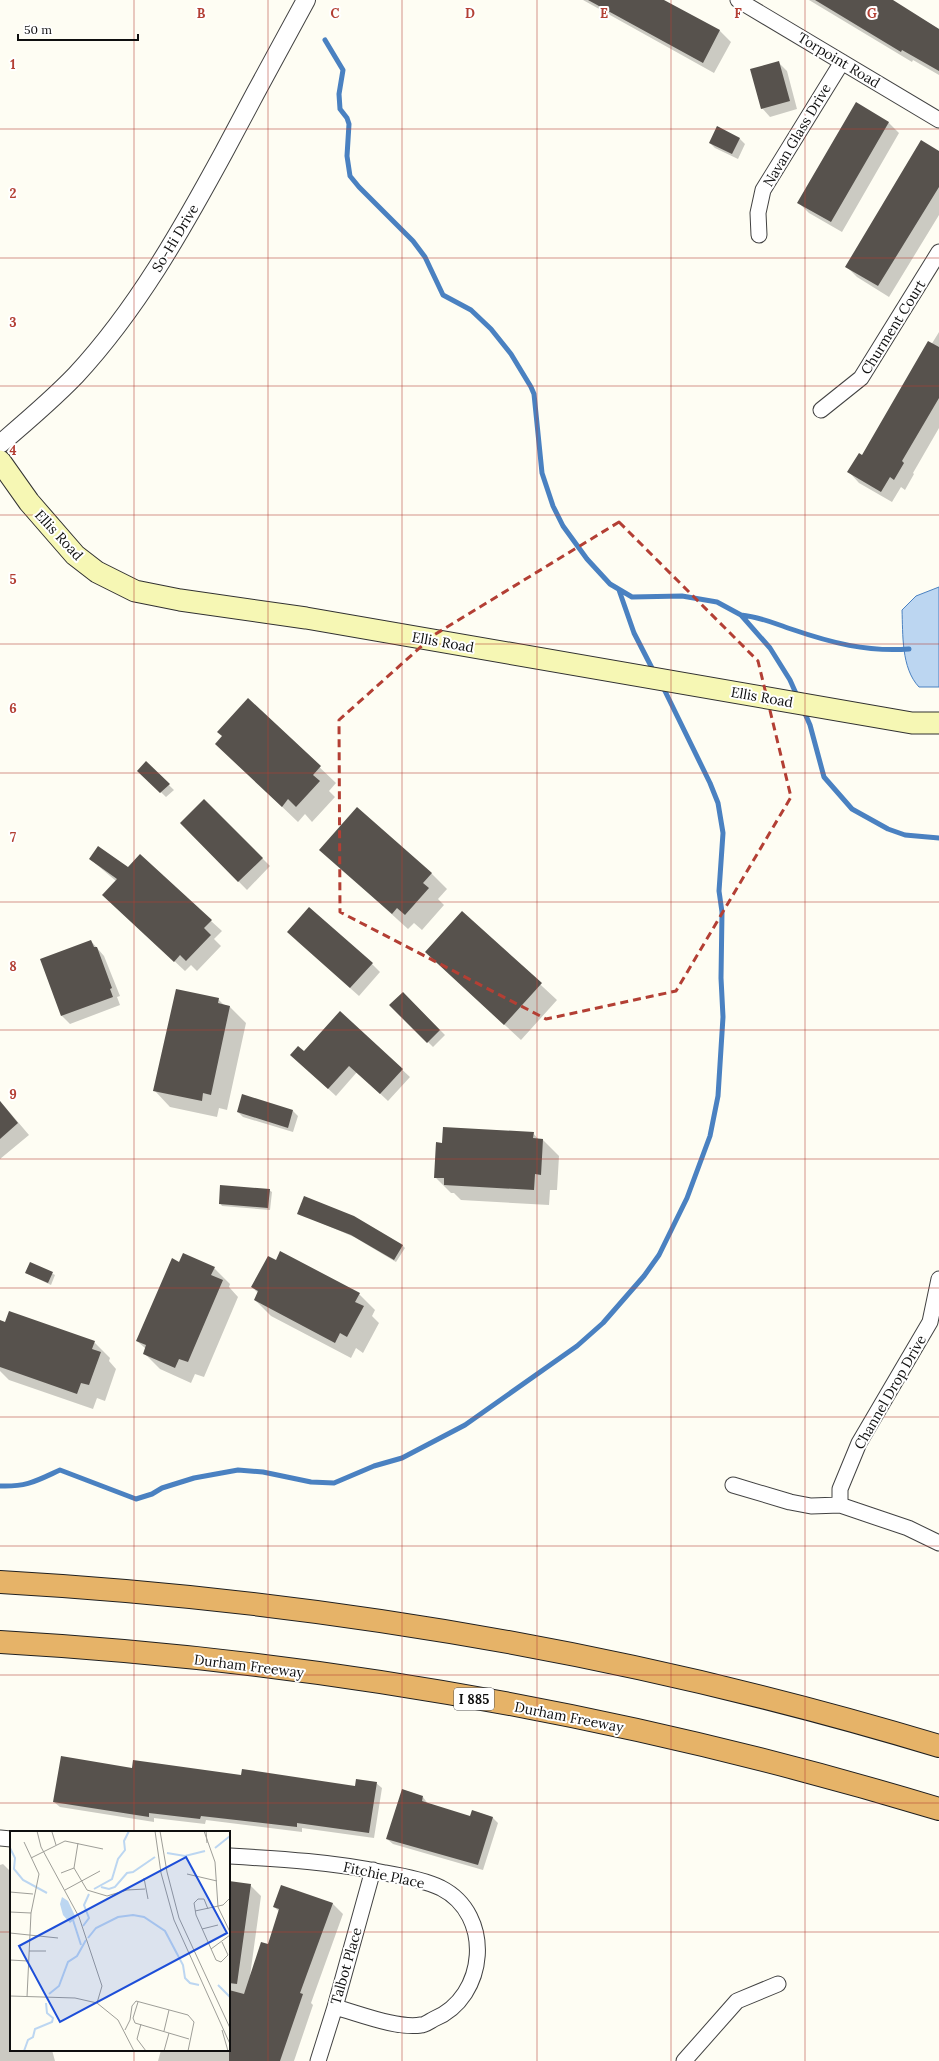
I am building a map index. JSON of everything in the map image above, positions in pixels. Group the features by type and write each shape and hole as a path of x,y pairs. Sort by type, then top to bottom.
{"highway":[{"path":"0,1582 218,1600 304,1611 480,1638 568,1654 714,1686 828,1715 939,1746"},
{"name":"Durham Freeway","path":"0,1642 210,1660 304,1672 469,1698 556,1714 728,1752 888,1794 939,1810"}],"main road":[{"name":"Ellis Road","path":"0,461 28,502 75,555 97,572 135,591 180,600 314,619 904,722 939,723"}],"street":[{"name":"So-Hi Drive","path":"0,444 48,404 76,374 146,286 197,201 306,0"},
{"name":"Torpoint Road","path":"744,1 939,120"},
{"name":"Navan Glass Drive","path":"759,235 758,213 763,190 842,62"},
{"name":"Churment Court","path":"821,410 861,378 939,252"},
{"name":"Channel Drop Drive","path":"840,1505 840,1489 859,1443 930,1322 939,1279"},
{"path":"733,1485 804,1505 840,1505 908,1528 939,1543"},
{"path":"0,1838 10,1839"},
{"name":"Fitchie Place","path":"230,1856 326,1863 373,1870 402,1876 441,1888 461,1903 472,1921 478,1943 477,1965 472,1983 461,2001 444,2016 421,2025 390,2023 335,2007"},
{"name":"Talbot Place","path":"318,2061 335,2007 373,1870"},
{"path":"684,2061 737,2001 778,1984"}],"highlighted area":[{"path":"619,522 758,661 791,797 676,991 546,1019 340,912 339,720 434,635"}],"water":[{"path":"939,587 939,687 919,687 913,679 906,661 903,640 902,610 916,596"}],"building":[{"path":"588,0 664,0 720,30 703,63"},
{"path":"815,0 893,0 939,29 939,71 902,50 901,52"},
{"path":"779,61 790,101 761,109 750,69"},
{"path":"856,102 889,122 831,222 797,203"},
{"path":"717,126 740,138 732,154 709,143"},
{"path":"921,140 939,151 939,187 878,286 845,267"},
{"path":"928,341 939,347 939,398 902,461 904,463 894,480 890,477 881,492 847,472 859,453 862,455"},
{"path":"248,698 321,766 313,775 320,781 296,807 288,799 282,807 215,744 222,736 217,732"},
{"path":"146,761 170,784 160,793 137,771"},
{"path":"204,799 263,858 238,882 180,823"},
{"path":"357,807 432,873 423,883 429,888 405,915 397,908 392,914 319,850"},
{"path":"98,846 128,867 140,854 212,920 204,928 211,935 186,961 180,955 174,962 102,895 117,879 89,859"},
{"path":"309,907 373,963 350,988 287,932"},
{"path":"462,911 542,983 504,1025 425,952"},
{"path":"91,940 94,947 97,947 112,988 110,989 113,997 61,1016 40,959"},
{"path":"176,989 219,998 218,1003 230,1006 211,1095 203,1093 202,1101 153,1091"},
{"path":"403,992 440,1030 427,1043 389,1005"},
{"path":"340,1011 403,1069 380,1094 349,1066 328,1089 290,1055 298,1046 304,1051"},
{"path":"242,1094 293,1110 288,1128 237,1112"},
{"path":"0,1101 18,1123 0,1139"},
{"path":"443,1127 534,1132 533,1138 543,1139 541,1175 535,1174 534,1190 444,1185 444,1178 434,1178 436,1142 442,1143"},
{"path":"220,1185 270,1189 268,1208 219,1204"},
{"path":"304,1196 354,1216 403,1245 394,1260 351,1235 297,1214"},
{"path":"280,1251 360,1293 355,1302 364,1306 347,1337 340,1333 335,1343 254,1300 258,1291 251,1287 268,1256 276,1260"},
{"path":"183,1253 215,1267 211,1275 223,1280 188,1362 179,1359 175,1368 143,1354 146,1345 136,1341 172,1258 179,1262"},
{"path":"30,1262 53,1272 48,1283 25,1273"},
{"path":"9,1311 95,1341 92,1349 101,1352 89,1385 81,1383 77,1394 0,1367 0,1320 5,1322"},
{"path":"61,1756 132,1768 133,1760 241,1775 242,1769 355,1786 356,1779 377,1782 369,1833 297,1823 297,1827 201,1816 200,1819 149,1813 149,1817 53,1802"},
{"path":"402,1789 423,1796 422,1801 470,1816 472,1810 493,1817 478,1865 386,1839"},
{"path":"230,1881 251,1884 237,1984 230,1983"},
{"path":"281,1885 333,1903 300,1993 303,1994 280,2061 229,2061 230,1990 244,1994 261,1942 268,1944 279,1909 273,1907"}],"waterway":[{"path":"325,40 343,70 339,94 340,109 347,118 349,124 347,156 350,176 413,241 425,257 443,295 471,310 491,329 511,354 534,394 542,473 553,506 563,526 587,559 610,584 632,597 682,596 717,602 741,615 770,648 790,680 798,698"},
{"path":"619,590 634,633 654,672"},
{"path":"741,615 761,619 806,634 849,645 878,649 909,649"},
{"path":"0,1486 25,1484 60,1470 136,1499 152,1494 162,1488 194,1478 238,1470 263,1472 311,1482 334,1483 374,1466 402,1458 465,1425 577,1346 603,1323 644,1276 659,1255 687,1198 710,1136 718,1096 723,1017 721,978 722,912 719,891 723,833 718,803 710,783 662,685"},
{"path":"803,709 810,725 824,777 852,809 888,829 905,835 939,838"}]}
